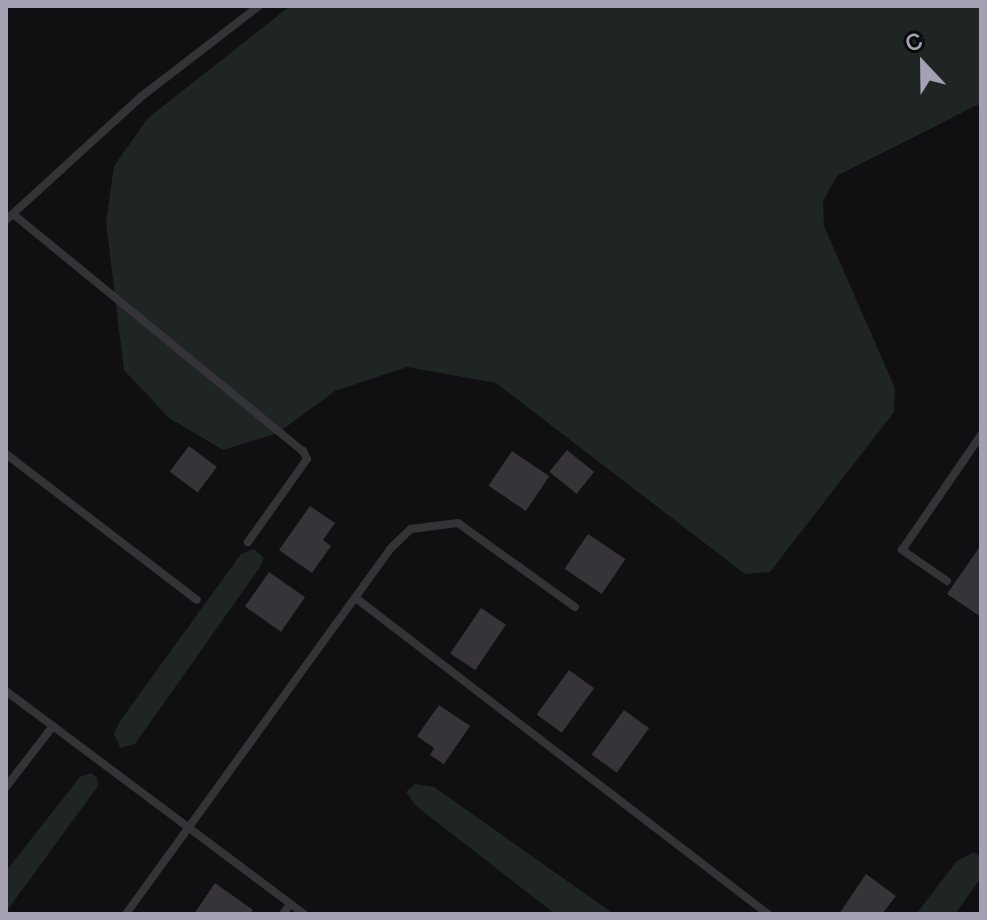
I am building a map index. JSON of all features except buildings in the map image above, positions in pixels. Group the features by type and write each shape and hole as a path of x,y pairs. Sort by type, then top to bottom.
{"lane":[{"path":"248,542 307,459 303,451 10,217 142,96 259,6"},
{"path":"947,581 902,550 981,435"},
{"path":"6,454 197,600"},
{"path":"126,914 187,826 357,599 390,549 411,529 458,523 575,607"},
{"path":"357,599 768,914"},
{"path":"6,691 304,914"},
{"path":"6,787 53,726"},
{"path":"283,914 290,904"}],"shaded area":[{"path":"290,6 981,6 981,103 837,176 823,201 824,226 895,388 894,412 770,572 745,574 496,383 407,367 335,391 278,433 223,450 169,418 124,370 106,222 114,166 148,118"},
{"path":"254,549 264,558 260,567 135,744 120,748 114,734 120,721 241,554"},
{"path":"90,773 97,777 98,786 6,912 6,871 80,777"},
{"path":"415,784 434,787 614,914 555,914 416,806 406,792"},
{"path":"974,852 981,858 981,878 955,914 916,914 957,861"}]}
